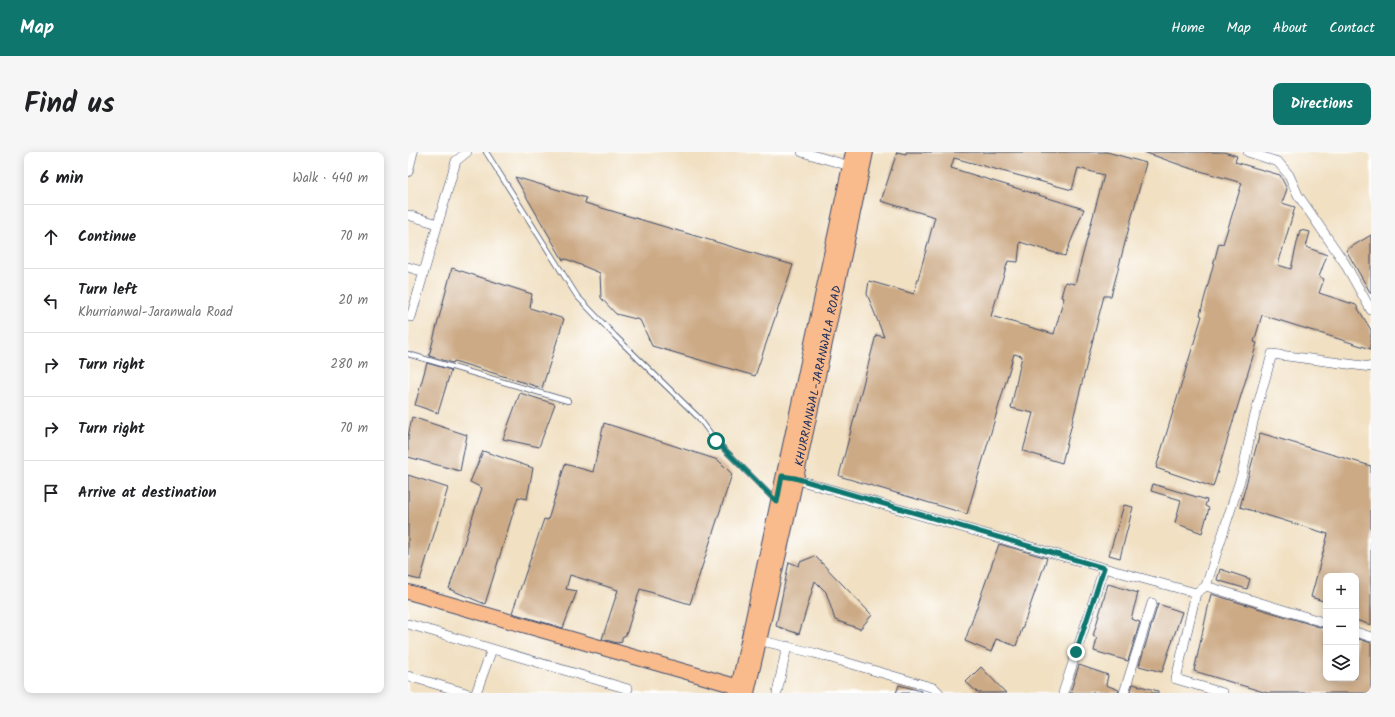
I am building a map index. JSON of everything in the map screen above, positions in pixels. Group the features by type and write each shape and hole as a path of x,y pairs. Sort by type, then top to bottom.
{"main road":[{"name":"KHURRIANWAL-JARANWALA ROAD","path":"743,691 777,502 789,477 866,152"},
{"name":"KHURRIANWAL-JARANWALA ROAD","path":"743,691 758,640 851,159"},
{"path":"408,592 743,691"}],"street":[{"path":"408,172 413,152"},
{"path":"408,316 411,317 456,161 467,152"},
{"path":"802,152 851,159"},
{"path":"1248,152 1278,162 1289,175 1298,195 1344,262 1371,310"},
{"path":"408,215 438,224"},
{"path":"408,267 424,272"},
{"path":"789,477 1104,568 1196,592 1206,586 1242,474 1253,422 1272,354 1371,367"},
{"path":"1063,693 1104,568"},
{"path":"1206,586 1323,622"},
{"path":"1196,592 1176,679 1223,693"},
{"path":"1124,693 1152,603"},
{"path":"408,624 628,689"},
{"path":"1359,633 1371,637"},
{"path":"758,640 787,646 934,688 939,693"},
{"path":"777,693 787,646"},
{"path":"476,693 492,649"},
{"path":"408,676 466,693"}],"lane":[{"path":"486,152 577,296 615,336 699,418 716,441 777,502"},
{"path":"408,354 568,400"}],"building":[{"path":"897,152 906,154 906,152 1107,152 1146,163 1111,296 1104,296 1062,463 1023,451 1033,413 1011,408 1022,356 1014,354 967,514 839,476 876,335 884,337 867,294 869,281 914,294 935,217 881,201","holes":["954,158 1072,190 1078,168 1104,175 1075,284 1065,282 1061,297 1064,298 1054,334 991,316 1008,261 1018,262 1020,242 1065,256 1084,209 951,168"]},
{"path":"1144,152 1224,152 1237,156 1235,162 1280,175 1287,189 1282,203 1295,207 1278,265 1291,269 1300,230 1310,232 1306,247 1327,255 1319,277 1324,279 1319,293 1356,305 1371,330 1371,349 1262,315 1254,342 1257,343 1213,487 1156,468 1202,316 1200,315 1219,243 1223,244 1242,183 1186,167"},
{"path":"515,177 586,198 585,203 793,265 755,376 652,346 640,320 616,314 601,298 600,273 566,259 563,260"},
{"path":"1371,235 1371,294 1346,250"},
{"path":"452,268 532,294 530,308 564,319 542,388 454,361 453,363 429,356"},
{"path":"427,363 451,370 438,413 415,405"},
{"path":"520,393 555,404 539,447 503,439"},
{"path":"412,417 467,435 460,471 408,457 408,436"},
{"path":"604,423 718,460 732,474 690,604 640,589 626,635 622,637 622,642 617,643 602,639 618,590 570,575 566,589 577,591 563,628 512,613 544,519 548,520 565,464 593,472"},
{"path":"1260,433 1371,466 1371,625 1359,621 1359,573 1323,573 1323,601 1311,597 1328,534 1240,507"},
{"path":"483,451 533,468 527,499 518,497 485,604 449,589 482,488 470,482"},
{"path":"408,475 448,488 420,580 408,577"},
{"path":"1153,484 1207,500 1205,506 1209,508 1202,533 1175,523 1181,500 1151,491"},
{"path":"1124,505 1133,507 1120,558 1109,555"},
{"path":"999,544 1047,558 1016,646 996,639 991,652 965,641"},
{"path":"815,556 872,615 860,629 835,620 826,592 815,581 799,634 776,626 789,562 799,566 800,562"},
{"path":"1220,569 1250,579 1247,589 1217,580"},
{"path":"1108,584 1138,593 1131,619 1140,622 1128,661 1094,651 1097,638 1093,636"},
{"path":"1211,594 1323,628 1323,681 1359,681 1359,639 1371,643 1371,693 1267,693 1194,671"},
{"path":"1158,604 1182,612 1162,672 1139,666"},
{"path":"1079,665 1108,675 1106,685 1119,690 1118,693 1070,693"},
{"path":"981,667 1006,693 978,693 966,682"},
{"path":"1133,684 1158,691 1158,693 1130,693"},
{"path":"899,685 921,691 921,693 896,693"}],"route":[{"path":"716,441 777,502 782,476 795,478 1104,568 1076,652"}]}
